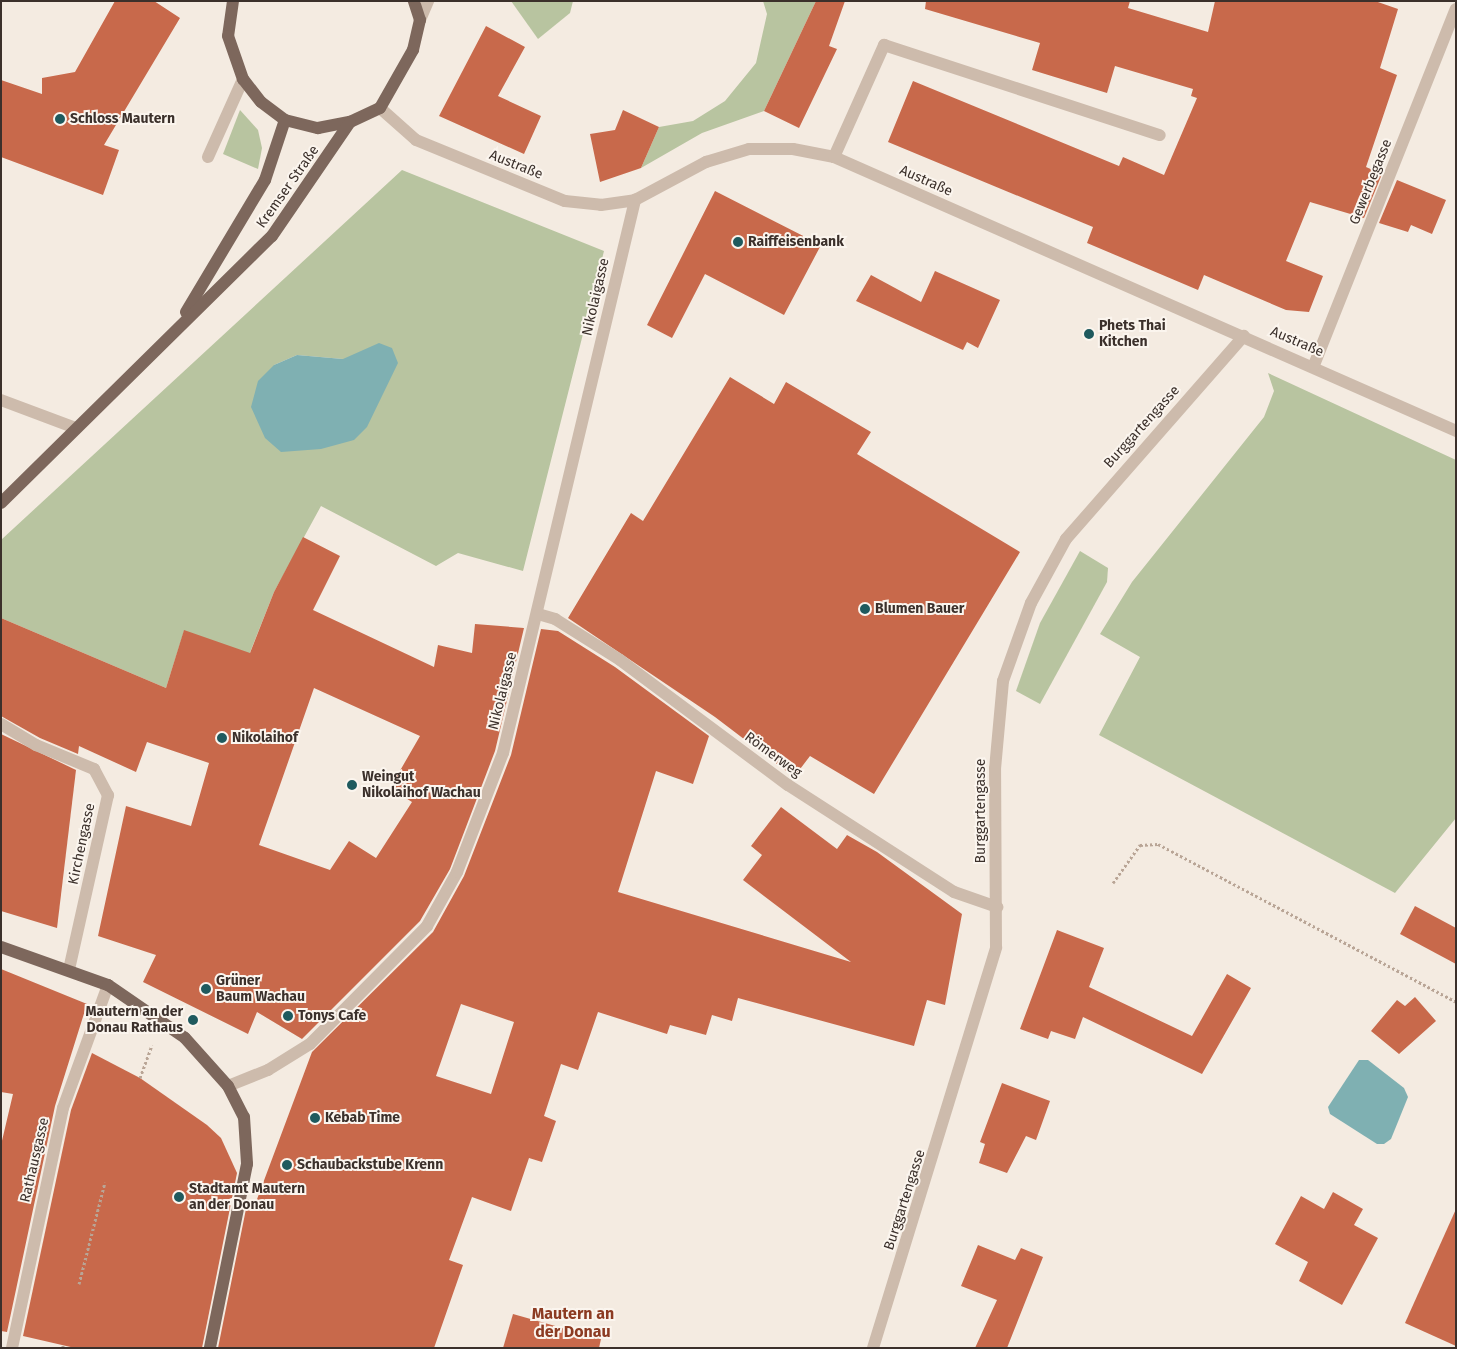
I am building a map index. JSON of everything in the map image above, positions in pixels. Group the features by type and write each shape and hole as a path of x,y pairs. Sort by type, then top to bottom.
{"main road":[{"path":"233,1 228,36 243,79 261,102 285,120 318,128 350,122 380,108 409,58 420,20 414,1"},
{"name":"Kremser Straße","path":"178,326 264,180 285,120"},
{"name":"Kremser Straße","path":"1,503 178,326 272,236 350,122"},
{"path":"1,947 108,985 185,1038 228,1086 244,1117 247,1164 210,1348"}],"street":[{"path":"420,20 428,1"},
{"name":"Gewerbegasse","path":"1314,365 1456,9"},
{"path":"834,157 884,46 1160,135"},
{"path":"208,158 243,79"},
{"name":"Austraße","path":"380,108 416,140 565,201 601,205 635,200 706,162 749,150 793,149 834,157 1314,365 1456,431"},
{"name":"Nikolaigasse","path":"228,1086 268,1070 310,1044 426,926 457,872 502,753 538,614 635,200"},
{"name":"Burggartengasse","path":"873,1348 975,1029 996,947 995,769 1003,681 1031,603 1066,539 1244,336"},
{"path":"1,400 76,428"},
{"name":"Römerweg","path":"538,614 555,619 620,660 788,785 946,887 975,903 997,907"},
{"name":"Kirchengasse","path":"1,724 36,745 94,769 108,795 69,970"},
{"name":"Rathausgasse","path":"12,1348 63,1108 108,985"}],"path":[{"path":"1113,884 1140,846 1158,844 1456,1002"},
{"path":"140,1078 161,1021"},
{"path":"79,1284 104,1182"}],"green space":[{"path":"511,1 573,1 570,13 538,39"},
{"path":"763,1 816,1 764,111 702,133 641,168 659,127 693,121 725,101 756,63 767,14"},
{"path":"240,110 258,130 262,148 258,169 223,154"},
{"path":"402,170 604,251 523,571 458,553 436,566 321,506 274,592 247,660 184,631 166,688 1,618 1,540","holes":["297,355 343,359 274,365"]},
{"path":"1268,373 1456,460 1456,818 1395,893 1099,735 1140,657 1100,634 1132,582 1264,417 1274,391"},
{"path":"1080,551 1108,568 1107,582 1040,704 1016,691 1040,623"}],"water":[{"path":"379,343 392,348 398,363 367,427 354,440 321,449 281,452 265,438 251,407 258,381 274,365 297,355 343,359"},
{"path":"1359,1060 1368,1060 1404,1088 1408,1097 1391,1139 1384,1144 1377,1144 1330,1114 1328,1107"}],"building":[{"name":"Schloss Mautern","path":"115,1 154,1 180,18 104,145 119,150 103,195 1,157 1,80 42,94 42,78 75,72"},
{"path":"816,1 845,1 829,46 837,49 799,128 764,111"},
{"path":"926,1 1130,1 1128,8 1208,32 1215,1 1375,1 1398,9 1380,68 1397,75 1366,167 1382,174 1364,218 1310,202 1286,261 1323,276 1309,312 1286,310 1204,275 1198,290 1087,243 1093,227 888,142 913,81 1119,166 1123,157 1164,175 1197,98 1191,96 1193,89 1115,66 1107,93 1032,70 1040,43 925,9"},
{"path":"486,26 525,47 498,96 541,116 524,154 439,116"},
{"path":"623,110 659,127 641,168 600,182 590,134 615,130"},
{"path":"1397,180 1446,200 1432,234 1411,225 1408,232 1379,223"},
{"path":"715,191 821,245 784,315 705,274 672,338 647,325"},
{"path":"935,271 1000,300 978,348 967,342 963,350 856,301 871,275 921,302"},
{"path":"730,377 774,404 786,382 871,432 857,454 1020,552 874,794 810,756 794,777 715,717 568,618 631,513 643,521"},
{"path":"303,537 340,556 313,610 434,667 438,645 472,653 475,624 524,628 495,751 450,869 420,921 302,1039 257,1012 248,1034 143,982 156,955 98,936 126,806 191,826 209,763 147,742 136,772 79,746 78,754 40,738 1,716 1,618 166,688 184,630 250,653 274,592","holes":["314,688 420,736 390,788 412,802 376,858 349,841 330,870 259,845"]},
{"path":"541,629 558,631 615,667 709,736 693,784 656,771 618,892 851,962 743,880 762,855 751,846 781,807 837,849 847,835 877,852 962,914 945,1005 927,1000 914,1046 738,998 732,1021 712,1015 706,1035 670,1025 667,1034 598,1012 578,1070 561,1064 544,1116 556,1121 542,1162 529,1158 511,1211 472,1197 449,1260 463,1265 434,1348 218,1348 248,1199 253,1210 312,1052 433,932 464,876 511,755","holes":["461,1004 514,1022 491,1094 436,1076"]},
{"path":"1,734 76,770 57,928 1,911"},
{"path":"1415,906 1456,928 1456,964 1400,934"},
{"path":"1057,930 1104,948 1089,987 1192,1036 1227,974 1251,988 1202,1074 1083,1017 1075,1039 1051,1031 1048,1039 1020,1029"},
{"path":"1,969 87,1004 55,1106 7,1332 1,1331 1,1145 13,1094 1,1092"},
{"path":"1415,997 1436,1021 1399,1054 1371,1031 1397,1000 1405,1006"},
{"path":"92,1053 140,1078 207,1125 221,1138 237,1173 202,1348 75,1348 23,1336 71,1110"},
{"path":"1002,1083 1050,1101 1036,1140 1026,1136 1007,1173 979,1163 985,1144 980,1142"},
{"path":"1333,1192 1363,1209 1354,1225 1378,1238 1342,1305 1299,1281 1308,1262 1275,1244 1301,1196 1324,1209"},
{"path":"1456,1209 1456,1346 1405,1323"},
{"path":"978,1245 1015,1260 1021,1248 1043,1257 1007,1348 975,1348 997,1300 961,1286"},
{"path":"513,1314 601,1339 599,1348 503,1348"}],"place":[{"name":"Schloss Mautern","path":"60,119"},
{"name":"Raiffeisenbank","path":"738,242"},
{"name":"Phets Thai Kitchen","path":"1089,334"},
{"name":"Blumen Bauer","path":"865,609"},
{"name":"Nikolaihof","path":"222,738"},
{"name":"Weingut Nikolaihof Wachau","path":"352,785"},
{"name":"Grüner Baum Wachau","path":"206,989"},
{"name":"Tonys Cafe","path":"288,1016"},
{"name":"Mautern an der Donau Rathaus","path":"193,1020"},
{"name":"Kebab Time","path":"315,1118"},
{"name":"Schaubackstube Krenn","path":"287,1165"},
{"name":"Stadtamt Mautern an der Donau","path":"179,1197"}],"district":[{"name":"Mautern an der Donau","path":"573,1323"}]}
